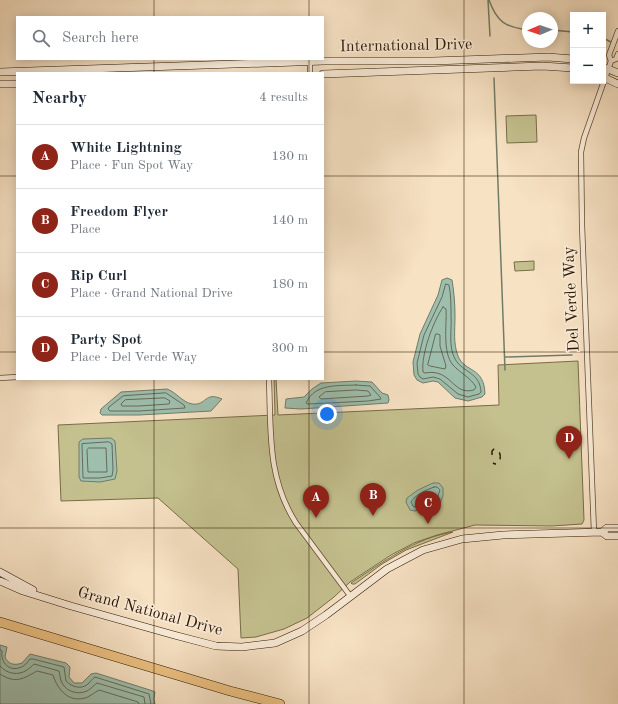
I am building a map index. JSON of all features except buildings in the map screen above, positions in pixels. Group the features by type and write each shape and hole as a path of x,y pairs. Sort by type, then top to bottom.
{"highway":[{"path":"0,622 230,691 280,704"}],"street":[{"name":"Del Verde Way","path":"607,66 609,55 618,31"},
{"name":"Del Verde Way","path":"607,66 616,59 618,54"},
{"name":"International Drive","path":"0,72 126,71 310,62 434,61 548,57 570,59"},
{"path":"310,62 310,72"},
{"name":"International Drive","path":"324,74 542,66 570,68"},
{"path":"607,66 618,73"},
{"path":"0,77 15,72"},
{"path":"606,78 618,84"},
{"path":"0,84 16,84"},
{"name":"Del Verde Way","path":"598,532 582,224 581,152 584,138 602,84"},
{"path":"0,378 16,378"},
{"path":"269,380 273,466 279,492 286,508 296,523 351,597"},
{"name":"Grand National Drive","path":"0,580 23,591 71,606 216,646 230,647 261,645 275,643 302,631 351,597 387,569 423,550 462,539 503,535 598,532 607,528 618,528"},
{"name":"Grand National Drive","path":"598,532 607,536 618,536"},
{"name":"Grand National Drive","path":"0,572 47,598"}],"shaded area":[{"path":"536,115 537,142 507,143 506,116"},
{"path":"534,261 534,270 515,271 514,262"},
{"path":"578,361 584,520 582,524 552,526 475,525 414,543 391,555 350,582 334,597 307,618 284,629 256,637 241,638 238,569 158,498 61,501 58,425 275,415 274,380 276,380 278,415 499,405 498,365"},
{"path":"453,532 406,550 382,564 355,584 351,583 387,559 412,545 439,535"}],"water":[{"path":"447,278 452,280 453,284 456,351 461,361 478,374 484,385 485,394 482,397 468,401 455,398 438,382 433,381 423,383 417,380 414,375 413,362 420,334 438,295 442,280"},
{"path":"356,381 372,382 382,393 388,395 388,403 301,409 285,408 286,399 304,397 321,383"},
{"path":"167,389 188,403 192,404 200,403 212,397 222,399 211,411 139,415 102,415 100,413 101,409 121,392"},
{"path":"111,438 115,441 117,471 115,479 100,482 81,481 79,477 79,442 83,439"},
{"path":"433,483 439,483 443,488 443,496 440,503 415,511 410,510 406,502 407,498 418,490"},
{"path":"0,645 7,647 5,657 12,664 22,663 30,654 66,663 70,667 69,677 74,683 82,683 91,674 96,673 155,692 155,704 0,704"}],"waterway":[{"path":"488,0 490,36"},
{"path":"489,0 495,14 503,22 513,27 522,29"},
{"path":"558,31 570,32"},
{"path":"606,40 611,42"},
{"path":"494,78 505,370"},
{"path":"505,357 572,355"}],"railway":[{"path":"492,455 492,451 497,449 500,456 499,463 493,463"}],"place":[{"name":"Party Spot","path":"569,459"},
{"name":"Freedom Flyer","path":"373,516"},
{"name":"White Lightning","path":"316,518"},
{"name":"Rip Curl","path":"428,524"}]}
